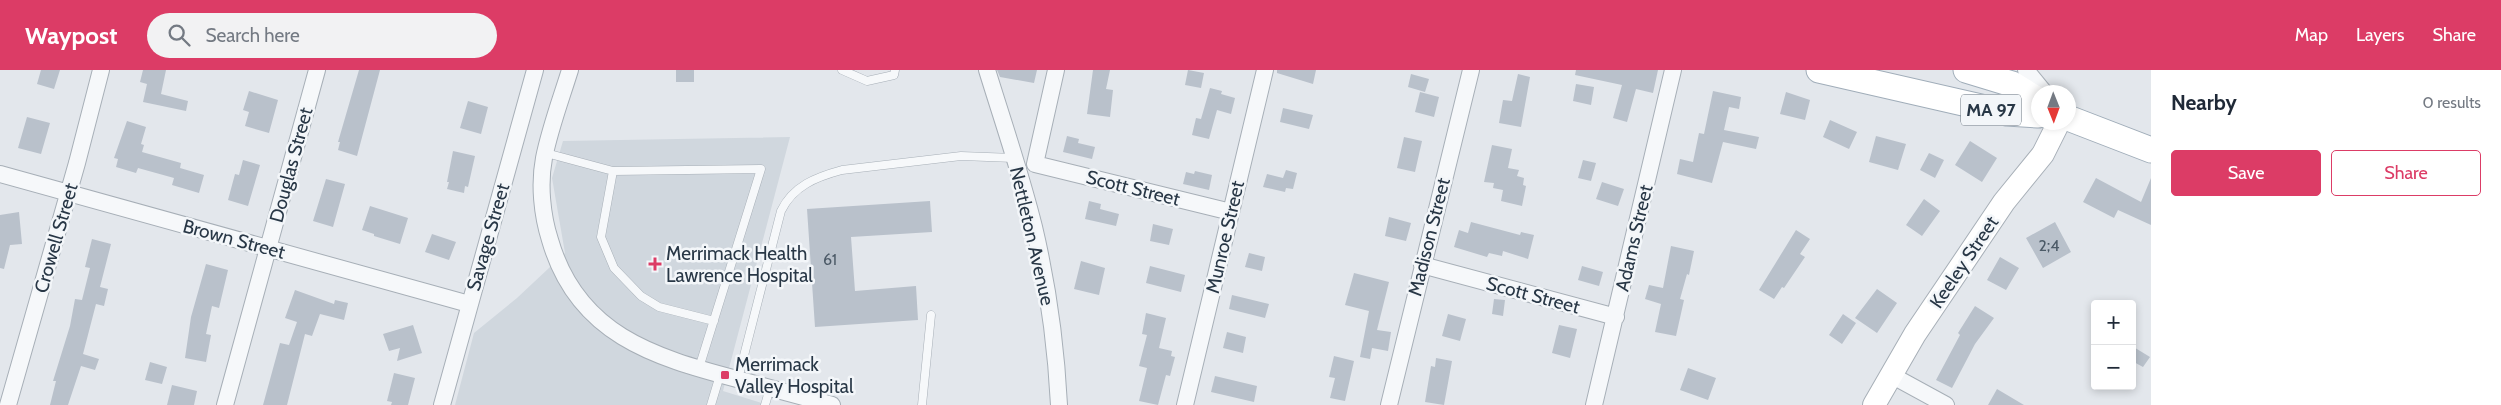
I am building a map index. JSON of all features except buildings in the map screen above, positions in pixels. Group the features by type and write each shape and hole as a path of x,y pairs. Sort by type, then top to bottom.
{"main road":[{"name":"MA 97","path":"1819,70 2007,114 2031,115"},
{"name":"MA 97","path":"1966,70 2012,84 2031,96"},
{"path":"2076,121 2151,150"}],"street":[{"name":"Crowell Street","path":"8,405 69,193 101,70"},
{"name":"Douglas Street","path":"225,405 317,70"},
{"name":"Savage Street","path":"442,405 535,70"},
{"path":"570,70 546,153 543,174 546,229 562,273 573,290 602,323 638,347 720,375 832,405"},
{"name":"Nettleton Avenue","path":"987,70 1014,158 1043,269 1056,356 1059,405"},
{"name":"Scott Street","path":"1056,70 1035,164 1231,212"},
{"name":"Munroe Street","path":"1185,405 1264,70"},
{"name":"Madison Street","path":"1389,405 1471,70"},
{"name":"Adams Street","path":"1594,405 1673,70"},
{"path":"2026,70 2038,85"},
{"name":"Keeley Street","path":"1874,405 1915,334 1976,242 2025,174 2043,154 2055,130"},
{"name":"Brown Street","path":"0,174 469,304"},
{"name":"Scott Street","path":"1422,265 1616,317"},
{"path":"1891,375 1946,405"}],"lane":[{"path":"842,70 867,82 894,75 895,70"},
{"path":"546,153 613,171 761,169 699,368"},
{"path":"738,380 781,211 787,198 793,192 823,175 842,170 961,156 1014,158"},
{"path":"613,171 601,237 614,268 641,296 659,307 714,321"},
{"path":"922,405 932,315"},
{"path":"711,405 720,375"},
{"path":"765,405 770,388"}],"shaded area":[{"name":"Merrimack Health Lawrence Hospital","path":"790,137 723,391 768,405 455,405 474,333 517,298 565,253 552,178 563,141"}],"place":[{"name":"Merrimack Health Lawrence Hospital","path":"655,264"},
{"name":"Merrimack Valley Hospital","path":"725,375"}]}
